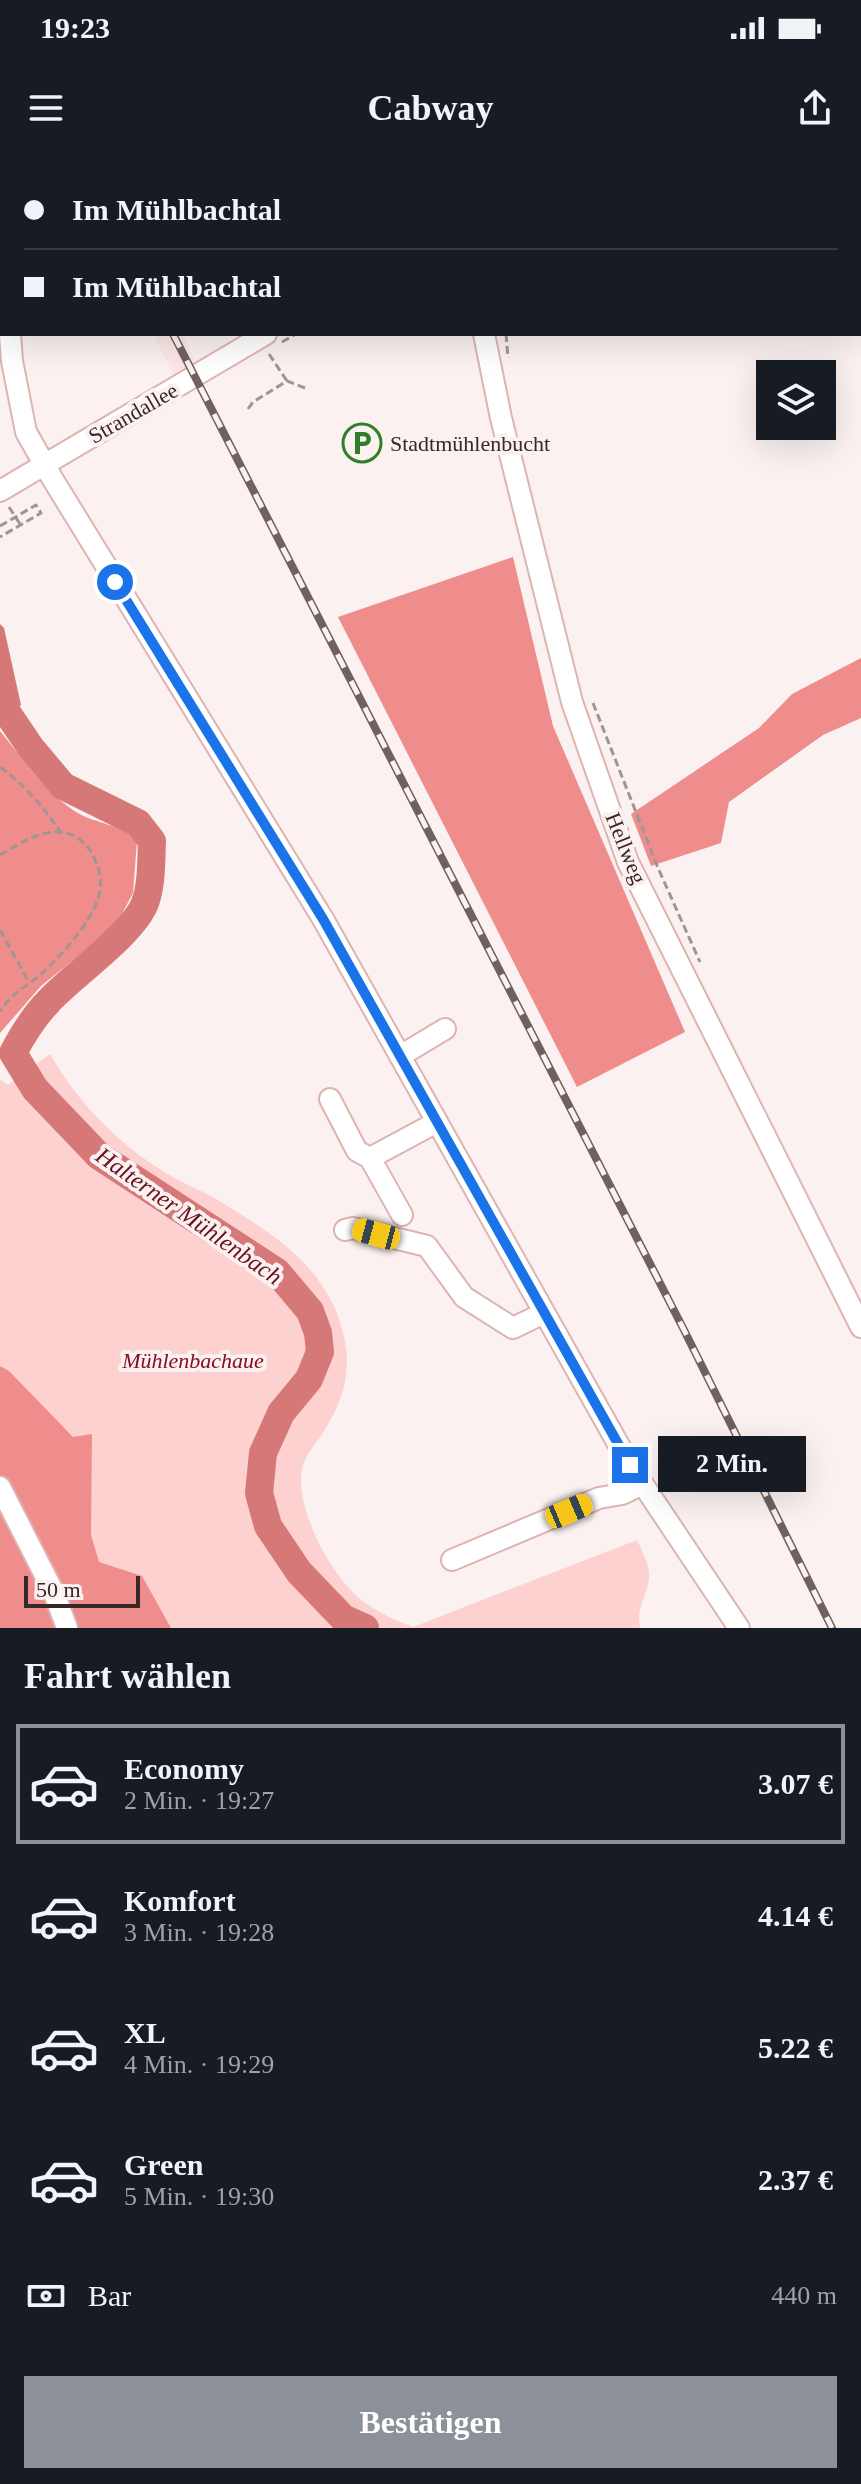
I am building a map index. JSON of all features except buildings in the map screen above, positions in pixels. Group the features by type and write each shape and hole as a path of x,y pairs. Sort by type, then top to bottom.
{"street":[{"path":"10,336 26,432 44,465 323,919 642,1484 739,1628"},
{"name":"Hellweg","path":"484,336 501,418 572,702 628,862 861,1327"},
{"name":"Strandallee","path":"4,498 44,465 266,342"},
{"path":"400,1056 445,1029"},
{"path":"330,1099 357,1151 364,1157 370,1158 437,1122"},
{"path":"370,1158 402,1215"},
{"path":"345,1230 353,1228 427,1246 464,1297 513,1328 544,1313"},
{"path":"452,1560 599,1498 622,1494 642,1484"},
{"path":"0,1487 54,1593 67,1628"}],"path":[{"path":"506,336 508,360"},
{"path":"266,342 287,381 305,388"},
{"path":"248,409 253,402 287,381"},
{"path":"4,498 20,525"},
{"path":"0,526 36,505 41,513 0,537"},
{"path":"588,690 658,868 700,964"},
{"path":"0,767 20,781 60,831 78,839 93,853 100,874 100,895 81,929 50,965 11,995 0,1012"},
{"path":"0,855 25,841 60,831"},
{"path":"0,930 29,982"}],"shaded area":[{"path":"154,336 183,336 196,362 174,375"},
{"path":"513,557 553,726 685,1032 577,1087 338,617"},
{"path":"0,624 4,628 21,705 0,722"},
{"path":"861,658 861,718 823,735 729,802 721,843 651,866 631,814 759,728 792,694"},
{"path":"0,731 35,774 65,804 84,816 124,831 137,841 133,893 116,925 41,986 0,1033"},
{"path":"0,1366 9,1371 73,1437 92,1434 91,1535 99,1562 142,1576 171,1628 0,1628"}],"green space":[{"name":"Mühlenbachaue","path":"50,1054 88,1108 119,1139 154,1165 215,1198 275,1237 306,1265 330,1299 344,1335 346,1379 331,1420 305,1460 301,1486 310,1522 327,1558 360,1599 413,1627 637,1540 649,1571 640,1612 640,1628 151,1628 92,1560 0,1385 0,1079 8,1085"}],"waterway":[{"name":"Halterner Mühlenbach","path":"0,702 31,748 63,786 138,823 152,841 149,888 138,915 116,941 44,1007 13,1053 35,1089 99,1156 277,1272 310,1311 318,1333 320,1352 309,1379 281,1413 263,1453 259,1493 268,1526 299,1572 343,1618 365,1628"},
{"name":"Halterner Mühlenbach","path":"0,1056 13,1053"}],"railway":[{"path":"174,336 683,1328 832,1628"}],"place":[{"name":"Stadtmühlenbucht","path":"362,443"}],"route":[{"path":"115,582 323,919 630,1465"}]}
